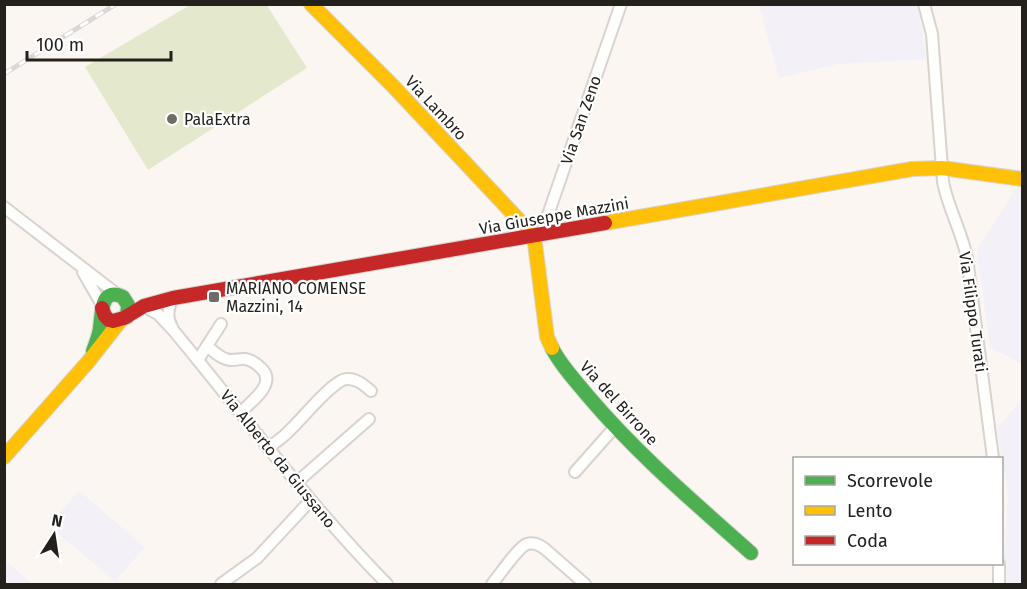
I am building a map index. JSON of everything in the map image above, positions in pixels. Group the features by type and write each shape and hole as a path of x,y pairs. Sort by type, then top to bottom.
{"street":[{"name":"Via Lambro","path":"311,4 388,80 538,236"},
{"name":"Via San Zeno","path":"538,236 621,4"},
{"name":"Via Filippo Turati","path":"924,4 932,34 946,195 967,258 993,457"},
{"name":"Via Giuseppe Mazzini","path":"124,319 144,306 908,169 925,167 1021,175"},
{"path":"4,207 121,296 129,305 129,312 124,319 4,457"},
{"name":"Via del Birrone","path":"538,236 545,325 550,345 564,367 614,428 751,553"},
{"path":"78,264 107,319 112,321 124,319"},
{"path":"88,362 98,335 102,307 109,296 121,296"},
{"name":"Via Giuseppe Mazzini","path":"121,296 167,302"},
{"name":"Via Alberto da Giussano","path":"167,302 168,320 173,330"},
{"name":"Via Alberto da Giussano","path":"144,306 154,311 173,330 310,501 387,585"},
{"path":"198,360 221,324"},
{"path":"207,346 227,359 249,360 266,374 265,387 240,413"},
{"path":"268,448 289,432 341,381 349,379 357,381 371,391"},
{"path":"296,483 369,419"},
{"path":"575,472 614,428"},
{"path":"221,585 257,558 310,501"},
{"path":"492,585 520,549 531,543 543,547 585,585"},
{"path":"999,565 999,585"}],"shaded area":[{"path":"759,5 916,5 921,18 926,59 838,64 779,78"},
{"path":"1017,186 1022,186 1022,365 990,348 977,250"},
{"path":"1022,398 1022,584 1002,584 1008,496 997,429"},
{"path":"79,491 145,547 115,581 48,525"},
{"path":"5,560 32,584 5,584"}],"green space":[{"name":"PalaExtra","path":"266,4 307,68 148,170 85,67 190,5"}],"railway":[{"path":"4,74 116,4"}],"traffic: fast":[{"path":"93,351 99,334 102,310 110,295 123,297 128,305 127,317"},
{"path":"552,348 568,373 626,438 751,553"}],"traffic: slow":[{"path":"311,4 392,85 534,236 547,337 552,348"},
{"path":"605,223 912,169 942,168 1022,179"},
{"path":"4,457 88,362 121,320"}],"traffic: jam":[{"path":"102,308 105,316 113,321 124,318 144,306 173,298 605,223"}],"place":[{"name":"PalaExtra","path":"172,119"},
{"name":"MARIANO COMENSE Mazzini, 14","path":"214,297"}]}
